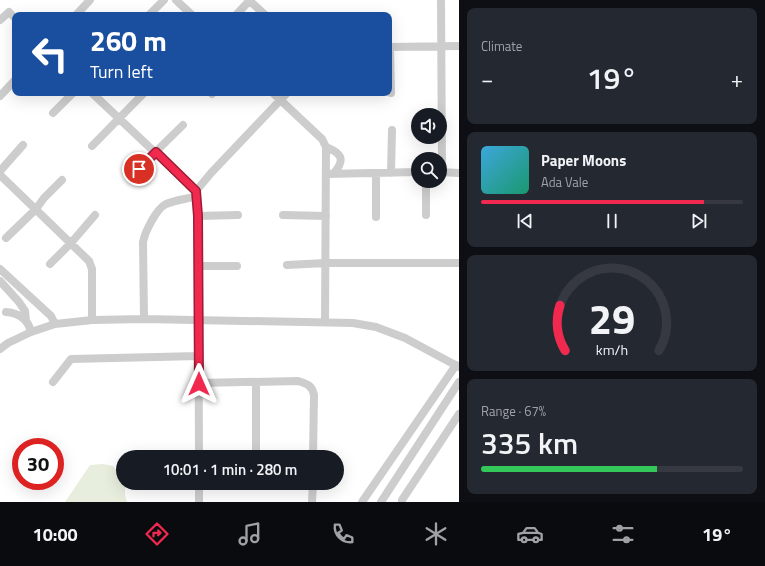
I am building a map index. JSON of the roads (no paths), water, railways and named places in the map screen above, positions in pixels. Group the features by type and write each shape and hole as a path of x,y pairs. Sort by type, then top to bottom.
{"street":[{"path":"79,12 90,0"},
{"path":"152,12 164,0"},
{"path":"176,0 189,12"},
{"path":"239,12 249,0 262,12"},
{"path":"441,0 441,152"},
{"path":"0,20 9,12 12,15"},
{"path":"392,47 459,46"},
{"path":"0,96 12,83"},
{"path":"53,113 70,96"},
{"path":"95,96 156,152 196,194 198,216 199,450"},
{"path":"92,146 141,96"},
{"path":"276,96 322,139 326,147 330,174 326,216 325,322"},
{"path":"144,319 144,234 160,208 166,204 196,194 211,173 284,96"},
{"path":"130,177 183,125"},
{"path":"391,173 392,130"},
{"path":"0,171 23,145"},
{"path":"326,147 337,152 341,157 340,166 330,174"},
{"path":"330,174 411,172"},
{"path":"447,172 459,172"},
{"path":"376,173 376,217"},
{"path":"0,175 89,261 92,269 92,320"},
{"path":"6,238 36,209 44,198 62,180"},
{"path":"426,188 426,215"},
{"path":"50,264 71,243 95,215"},
{"path":"198,216 238,215"},
{"path":"283,216 326,216"},
{"path":"287,265 326,263 459,263"},
{"path":"198,266 237,266"},
{"path":"0,269 51,316 55,324"},
{"path":"0,281 20,302 25,311 26,321"},
{"path":"6,312 15,313 26,321 32,332"},
{"path":"0,349 8,343 32,332 55,324 92,320 144,319 352,323 376,327 405,338 458,366 362,502"},
{"path":"53,382 71,359 199,356"},
{"path":"199,384 298,381 306,383 312,388 314,394 313,450"},
{"path":"381,502 459,382"},
{"path":"256,383 256,450"},
{"path":"402,502 459,414"},
{"path":"199,490 199,502"},
{"path":"312,502 313,490"}]}
